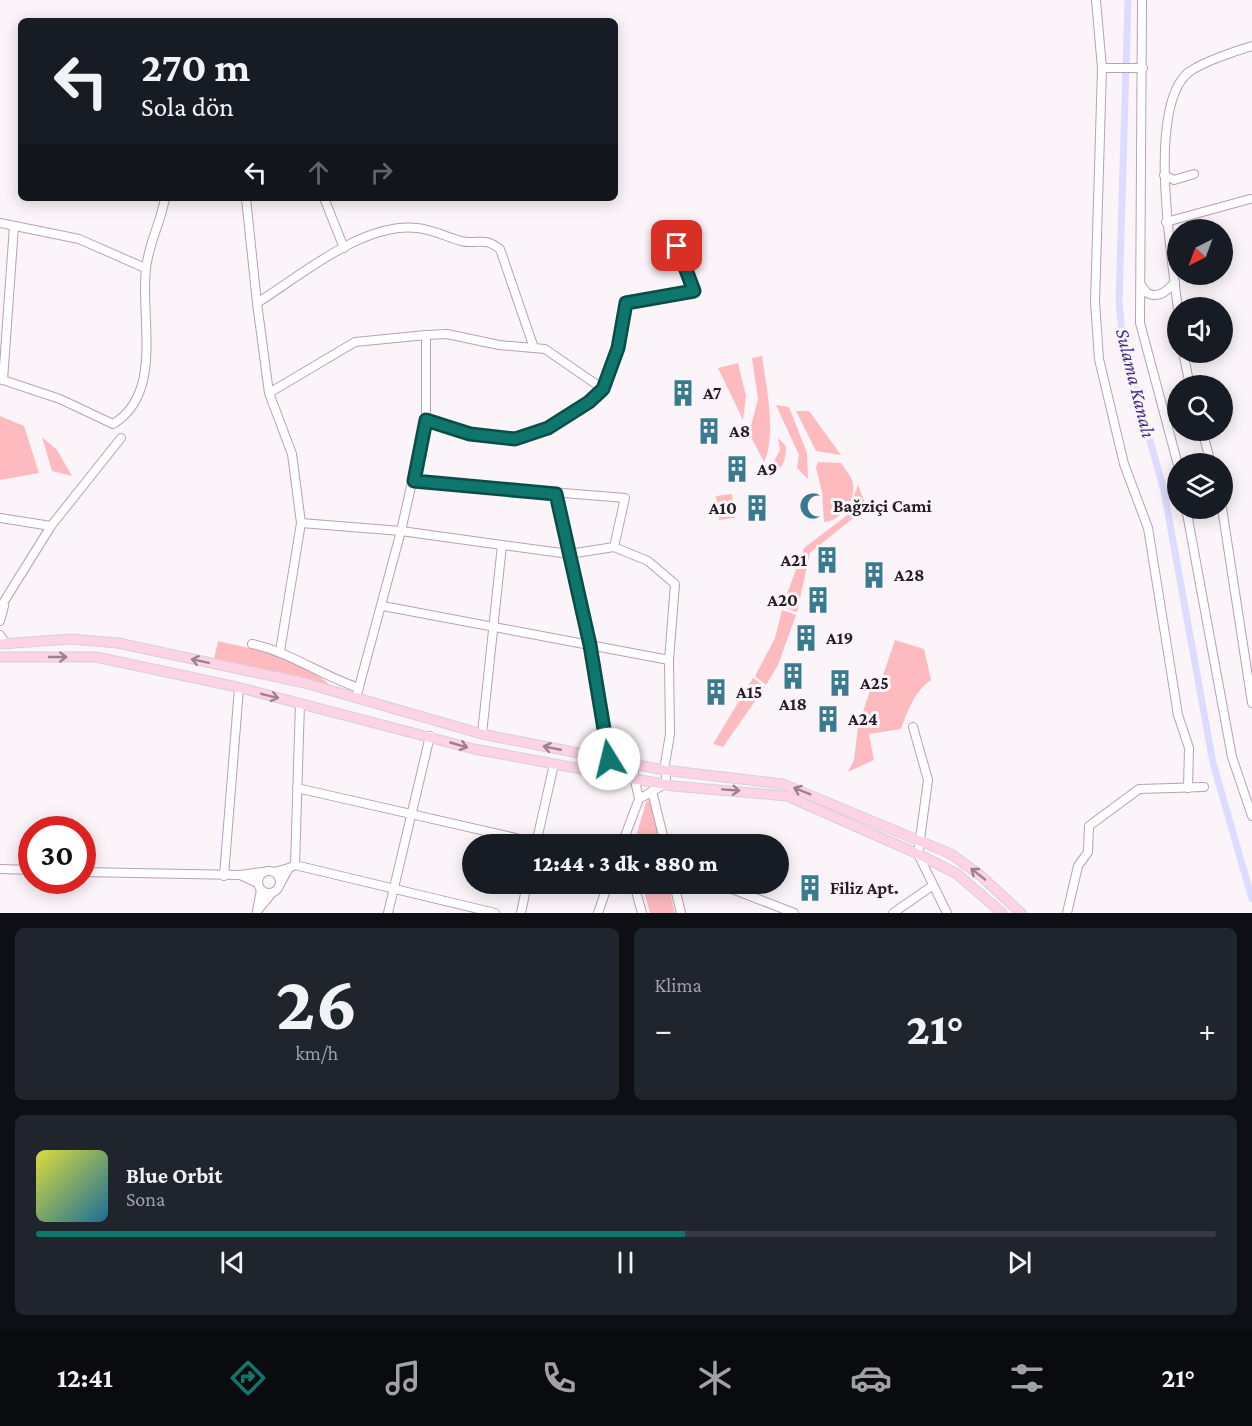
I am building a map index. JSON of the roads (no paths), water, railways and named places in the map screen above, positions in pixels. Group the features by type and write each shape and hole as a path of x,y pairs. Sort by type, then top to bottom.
{"main road":[{"path":"3,644 71,639 118,643 305,683 482,734 666,770 783,784 951,854 981,876 1021,913"},
{"path":"0,657 96,657 239,688 474,749 665,784 787,796 918,854 957,874 1002,913"}],"street":[{"path":"1096,0 1102,68 1095,302 1099,359 1124,464 1148,528 1178,715 1189,748 1188,788"},
{"path":"1142,0 1140,323 1175,453"},
{"path":"1167,229 1164,174 1170,105 1174,90 1189,72 1252,46"},
{"path":"1102,68 1141,68"},
{"path":"1164,174 1174,180 1194,174"},
{"path":"1166,222 1250,199"},
{"path":"14,226 1,380 60,399 113,423 126,416 147,373 146,268 164,201"},
{"path":"246,201 256,303 268,393 292,454 301,523 280,651"},
{"path":"325,201 344,248"},
{"path":"0,223 79,239 146,268"},
{"path":"256,303 344,248 381,231 416,228 465,242 489,241 500,249 534,348"},
{"path":"426,420 470,434 515,439 548,428 589,402 603,389 618,348 626,303 694,291 677,246"},
{"path":"1141,284 1148,294 1156,296 1165,292 1172,285"},
{"path":"268,393 355,342 447,334 499,345 545,349 603,389"},
{"path":"356,698 414,481 426,420 426,335"},
{"path":"0,608 51,526 121,438"},
{"path":"414,481 625,498 614,547"},
{"path":"556,494 590,645 609,759"},
{"path":"0,518 51,526"},
{"path":"1188,519 1232,757 1252,816"},
{"path":"1224,519 1248,645 1252,703"},
{"path":"301,523 401,531 569,554 614,547 648,561 675,584 669,660 670,734 665,784 639,799"},
{"path":"482,734 502,545"},
{"path":"0,621 9,593"},
{"path":"382,606 669,660"},
{"path":"0,635 3,644"},
{"path":"252,644 280,651 334,680 359,688"},
{"path":"224,876 239,688"},
{"path":"256,912 292,867 300,703"},
{"path":"913,727 928,780 918,840 918,854 947,913"},
{"path":"388,913 430,736"},
{"path":"540,834 554,764"},
{"path":"626,834 639,799 637,786 632,777 634,764"},
{"path":"1067,913 1078,866 1088,852 1089,826 1138,789 1204,787"},
{"path":"297,788 493,834"},
{"path":"652,791 663,834"},
{"path":"96,872 224,876 274,872 292,867 393,888 495,913"},
{"path":"0,869 18,870"},
{"path":"256,912 262,872"},
{"path":"274,872 280,884"},
{"path":"240,875 272,892"},
{"path":"893,913 932,886"},
{"path":"521,913 525,894"},
{"path":"598,913 605,894"},
{"path":"637,894 642,913"},
{"path":"675,894 681,913"},
{"path":"742,894 773,909 794,913"}],"waterway":[{"name":"Sulama Kanalı","path":"1128,0 1119,302 1123,343 1164,491 1213,763 1252,899"}],"place":[{"name":"A7","path":"683,393"},
{"name":"A8","path":"709,431"},
{"name":"A9","path":"737,469"},
{"name":"Bağziçi Cami","path":"813,506"},
{"name":"A10","path":"757,508"},
{"name":"A21","path":"827,560"},
{"name":"A28","path":"874,575"},
{"name":"A20","path":"818,600"},
{"name":"A19","path":"806,638"},
{"name":"A18","path":"793,676"},
{"name":"A25","path":"840,683"},
{"name":"A15","path":"716,692"},
{"name":"A24","path":"828,719"},
{"name":"Filiz Apt.","path":"810,888"}]}
